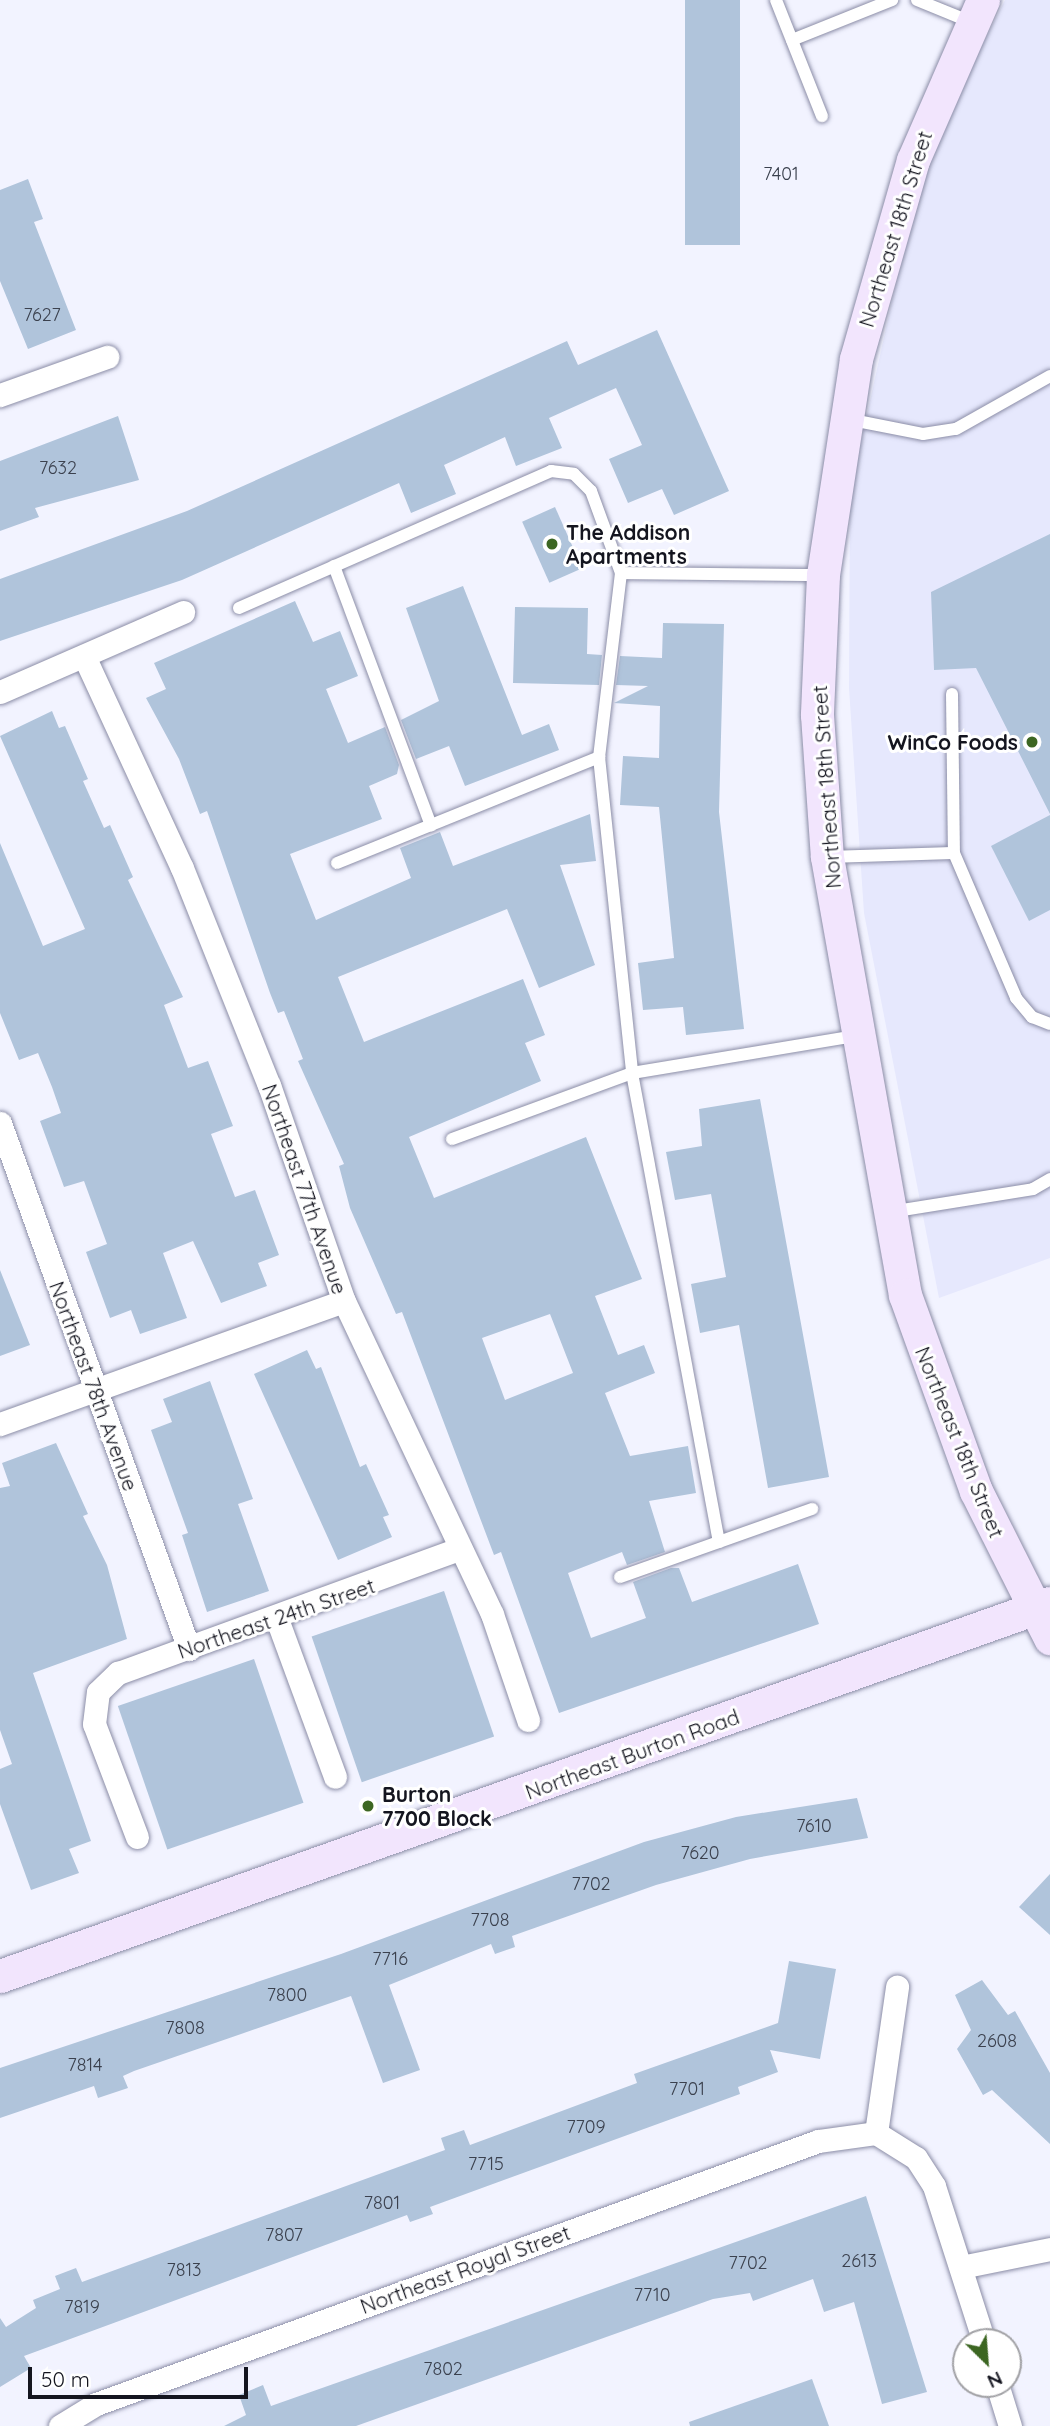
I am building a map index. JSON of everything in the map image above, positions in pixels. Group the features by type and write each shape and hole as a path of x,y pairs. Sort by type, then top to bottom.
{"street":[{"name":"Northeast 18th Street","path":"977,11 887,238 844,418 822,575 817,715 827,857 886,1212 932,1383 1042,1606"},
{"path":"0,395 107,357"},
{"path":"0,692 183,612"},
{"name":"Northeast 77th Avenue","path":"84,656 182,868 269,1085 344,1301 492,1614 528,1720"},
{"name":"Northeast 78th Avenue","path":"0,1123 189,1649"},
{"path":"0,1424 344,1301"},
{"name":"Northeast 24th Street","path":"137,1837 94,1724 98,1692 118,1673 277,1619 459,1549"},
{"path":"1042,1606 1050,1637"},
{"name":"Northeast Burton Road","path":"2,1970 1042,1606"},
{"path":"277,1619 335,1777"},
{"path":"897,1987 876,2133 916,2158 934,2186 980,2328"},
{"name":"Northeast Royal Street","path":"60,2426 96,2404 818,2141 876,2133"},
{"path":"961,2267 1050,2249"},
{"path":"1001,2398 1008,2425"}],"lane":[{"path":"776,0 822,116"},
{"path":"792,40 892,0"},
{"path":"918,0 977,11"},
{"path":"844,418 923,434 956,429 1050,376"},
{"path":"239,608 563,471 591,492 621,573 599,757 632,1073 719,1542"},
{"path":"334,566 431,825"},
{"path":"621,573 822,575"},
{"path":"952,694 954,853 1016,998 1032,1017 1050,1024"},
{"path":"337,863 599,757"},
{"path":"827,857 954,853"},
{"path":"452,1139 632,1073 856,1037"},
{"path":"886,1212 1032,1189 1050,1180"},
{"path":"620,1577 812,1509"}],"shaded area":[{"path":"1005,0 1050,0 1050,1258 939,1298 864,913 849,688 850,492 910,219 946,117"}],"building":[{"path":"685,0 740,0 740,245 685,245"},
{"path":"28,179 43,219 34,222 76,330 28,349 0,281 0,190"},
{"path":"657,330 729,491 674,515 662,489 628,503 609,459 642,445 616,388 549,418 562,448 516,466 505,437 444,465 456,494 411,513 399,483 182,580 0,641 0,579 187,511 567,341 578,365"},
{"path":"118,416 139,480 35,508 39,517 0,531 0,461"},
{"name":"The Addison Apartments","path":"555,507 582,568 549,583 522,522"},
{"name":"WinCo Foods","path":"1050,534 1050,814 976,668 934,670 931,592"},
{"path":"463,586 522,735 549,724 559,750 465,786 449,746 416,759 401,720 439,701 406,608"},
{"path":"295,601 313,642 340,631 358,676 326,689 348,743 385,727 399,765 397,774 369,786 382,819 290,854 316,920 411,878 400,848 440,832 453,866 590,814 596,861 560,865 595,965 539,988 507,909 338,977 364,1042 523,979 545,1035 525,1043 541,1081 409,1137 434,1198 586,1137 642,1279 595,1296 618,1355 644,1345 655,1373 605,1393 630,1456 688,1446 696,1493 649,1501 665,1552 627,1565 622,1552 568,1573 591,1638 646,1618 633,1582 671,1568 679,1568 692,1602 798,1564 819,1624 559,1713 501,1552 494,1555 402,1312 396,1314 350,1208 339,1166 344,1164 298,1061 303,1059 284,1011 278,1013 270,993 207,811 200,814 179,759 146,698 166,689 154,663","holes":["550,1314 573,1373 505,1400 482,1338"]},
{"path":"515,607 588,608 587,654 602,655 599,685 513,683"},
{"path":"663,623 724,624 719,812 744,1029 686,1035 683,1007 643,1010 638,963 674,958 659,807 620,805 623,756 659,758 660,706 614,703 648,686 616,685 620,656 662,658"},
{"path":"52,711 59,728 65,726 88,779 83,781 104,828 110,825 133,877 128,880 183,997 164,1005 188,1068 208,1061 233,1126 211,1134 235,1197 255,1190 279,1255 258,1263 267,1286 221,1303 193,1241 163,1253 187,1318 140,1334 131,1310 110,1318 86,1252 107,1244 84,1181 64,1187 40,1121 61,1113 52,1087 38,1053 19,1060 0,1013 0,843 43,946 85,929 0,736"},
{"path":"1050,815 1050,910 1029,921 991,846"},
{"path":"760,1099 829,1477 768,1488 739,1325 700,1333 691,1284 726,1277 711,1194 675,1200 666,1152 702,1146 699,1109"},
{"path":"0,1270 30,1345 0,1356"},
{"path":"307,1350 316,1369 321,1367 360,1467 366,1464 389,1515 383,1517 392,1537 338,1560 254,1374"},
{"path":"210,1381 253,1499 238,1504 269,1591 207,1612 182,1535 188,1533 151,1430 172,1422 163,1399"},
{"path":"56,1443 88,1514 83,1516 107,1565 127,1639 33,1673 91,1841 69,1849 79,1873 31,1890 0,1804 0,1769 12,1764 0,1730 0,1488 10,1486 2,1463"},
{"path":"444,1591 494,1737 362,1782 312,1637"},
{"path":"254,1659 303,1803 167,1850 118,1706"},
{"path":"857,1798 868,1838 750,1859 656,1885 512,1936 515,1947 495,1954 491,1944 389,1985 420,2070 383,2083 351,1996 134,2071 123,2076 128,2088 98,2098 94,2086 0,2118 0,2068 341,1954 644,1842 736,1817"},
{"path":"1050,1874 1050,1935 1019,1907"},
{"path":"789,1961 836,1969 820,2059 770,2050 778,2072 738,2087 740,2094 430,2207 433,2214 410,2222 407,2215 24,2356 31,2368 0,2387 0,2318 6,2327 36,2308 33,2300 60,2289 55,2276 76,2268 82,2282 445,2150 441,2138 464,2130 470,2145 637,2083 634,2074 778,2023"},
{"path":"982,1980 1008,2015 1015,2011 1050,2073 1050,2144 992,2090 983,2095 957,2049 971,2030 955,1995"},
{"path":"866,2196 927,2392 882,2404 854,2302 824,2312 813,2279 753,2301 750,2293 713,2299 356,2426 224,2426 246,2415 239,2395 263,2385 271,2406"},
{"path":"812,2379 829,2426 690,2426 689,2422"}],"place":[{"name":"The Addison Apartments","path":"552,544"},
{"name":"WinCo Foods","path":"1032,742"},
{"name":"Burton 7700 Block","path":"368,1806"}]}
